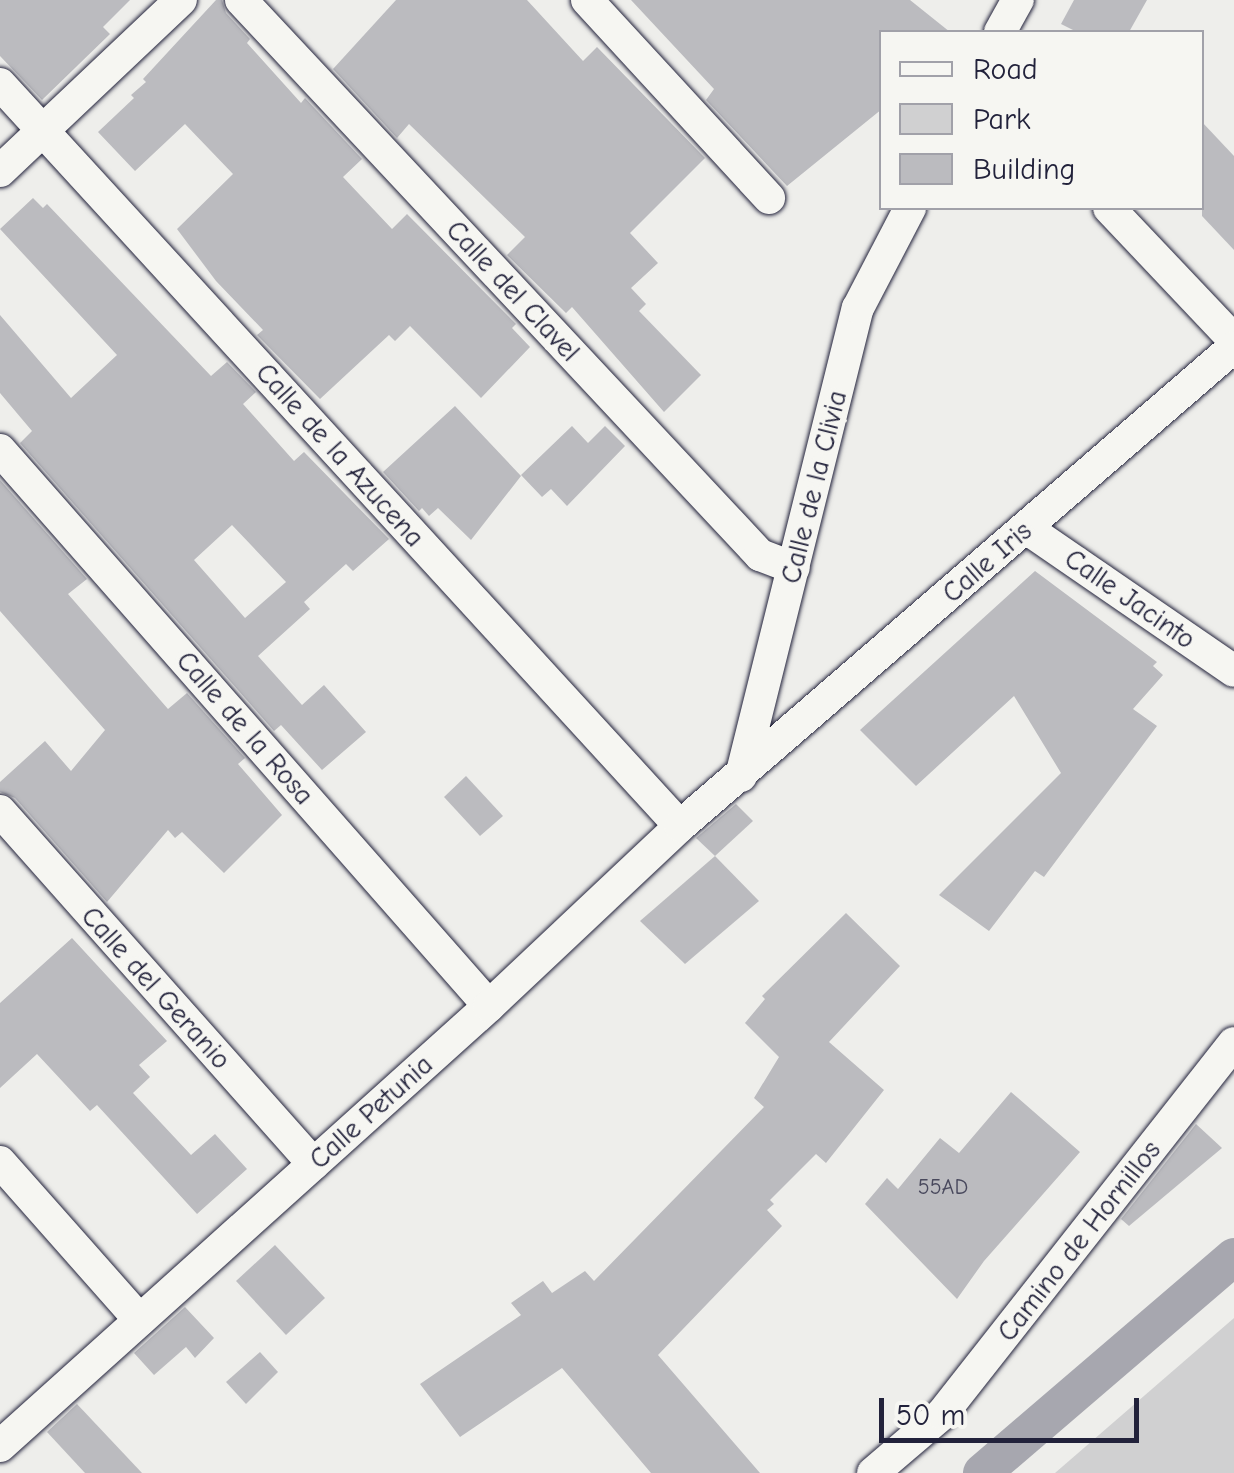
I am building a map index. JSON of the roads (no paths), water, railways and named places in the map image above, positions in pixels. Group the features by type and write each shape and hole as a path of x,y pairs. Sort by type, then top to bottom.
{"street":[{"path":"0,171 181,0"},
{"name":"Calle del Clavel","path":"241,0 760,555 794,568"},
{"path":"587,0 769,198"},
{"path":"1001,30 1018,0"},
{"name":"Calle de la Azucena","path":"0,84 680,826"},
{"name":"Calle de la Clivia","path":"741,776 858,308 909,210"},
{"path":"1111,210 1234,344"},
{"name":"Calle Iris","path":"741,776 1234,344"},
{"name":"Calle de la Rosa","path":"0,450 489,1006"},
{"name":"Calle Jacinto","path":"1026,528 1234,671"},
{"name":"Calle Petunia","path":"0,1446 489,1006 680,826 741,776"},
{"name":"Calle del Geranio","path":"0,812 313,1164"},
{"name":"Camino de Hornillos","path":"872,1473 942,1414 1234,1044"},
{"path":"0,1162 140,1320"}],"waterway":[{"path":"982,1473 1234,1257"}]}
